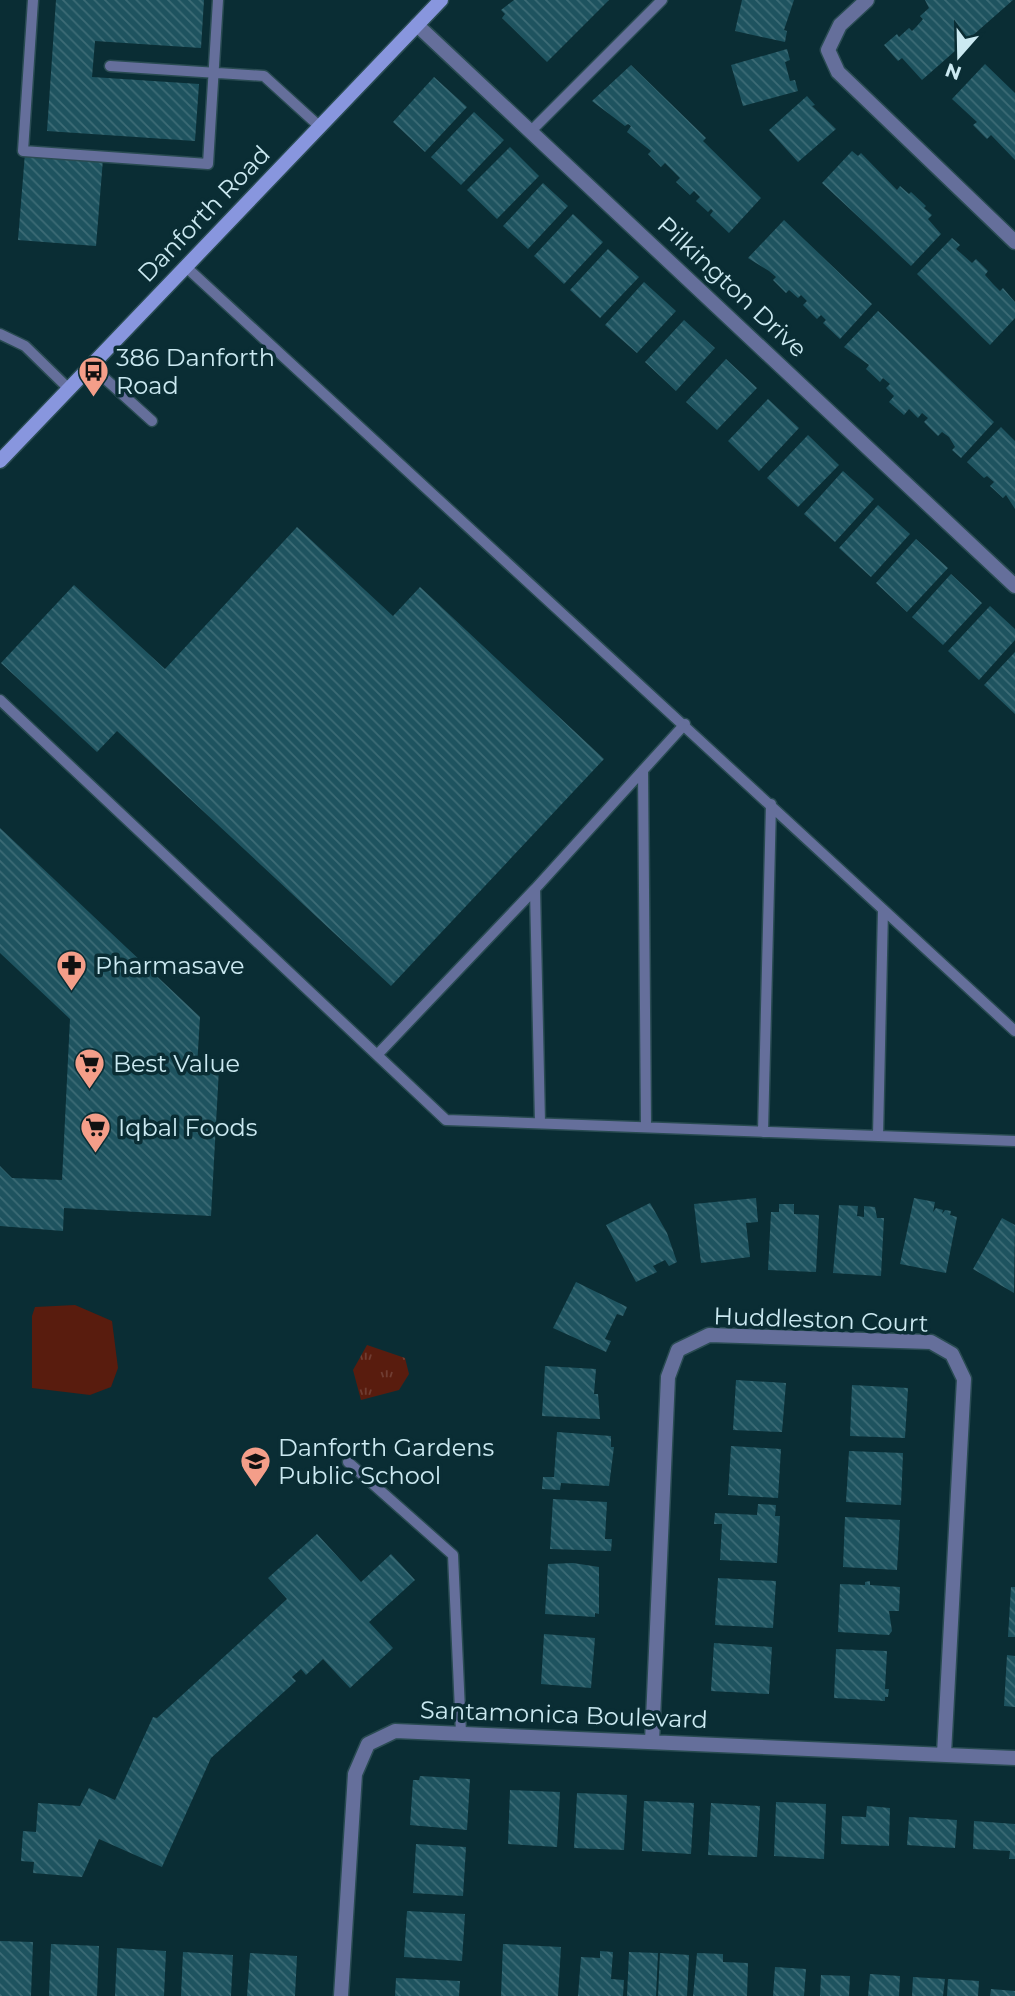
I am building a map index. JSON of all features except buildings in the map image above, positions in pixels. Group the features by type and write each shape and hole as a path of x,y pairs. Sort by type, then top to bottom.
{"main road":[{"name":"Danforth Road","path":"0,461 441,0"}],"street":[{"path":"867,0 840,25 828,50 838,72 1015,242"},
{"name":"Pilkington Drive","path":"416,24 1015,586"},
{"name":"Huddleston Court","path":"652,1742 668,1377 678,1350 709,1335 931,1342 952,1354 964,1379 944,1754"},
{"name":"Santamonica Boulevard","path":"341,1996 355,1773 368,1744 395,1731 1015,1758"}],"lane":[{"path":"33,0 23,151 208,164 218,0"},
{"path":"532,130 662,0"},
{"path":"110,66 264,76 318,126"},
{"path":"186,266 1015,1031"},
{"path":"0,334 24,346 69,389"},
{"path":"91,366 152,421"},
{"path":"0,700 446,1120 1015,1141"},
{"path":"377,1055 535,889 685,724"},
{"path":"643,770 646,1127"},
{"path":"763,1132 771,804"},
{"path":"535,889 540,1124"},
{"path":"878,1136 883,911"},
{"path":"348,1462 453,1555 461,1733"}],"green space":[{"path":"75,1305 112,1321 118,1368 111,1387 90,1395 32,1388 32,1316 35,1307"},
{"path":"367,1345 405,1358 409,1374 399,1390 361,1400 353,1370"}],"place":[{"name":"386 Danforth Road","path":"93,399"},
{"name":"Pharmasave","path":"72,993"},
{"name":"Best Value","path":"90,1091"},
{"name":"Iqbal Foods","path":"95,1155"},
{"name":"Danforth Gardens Public School","path":"255,1489"}]}
